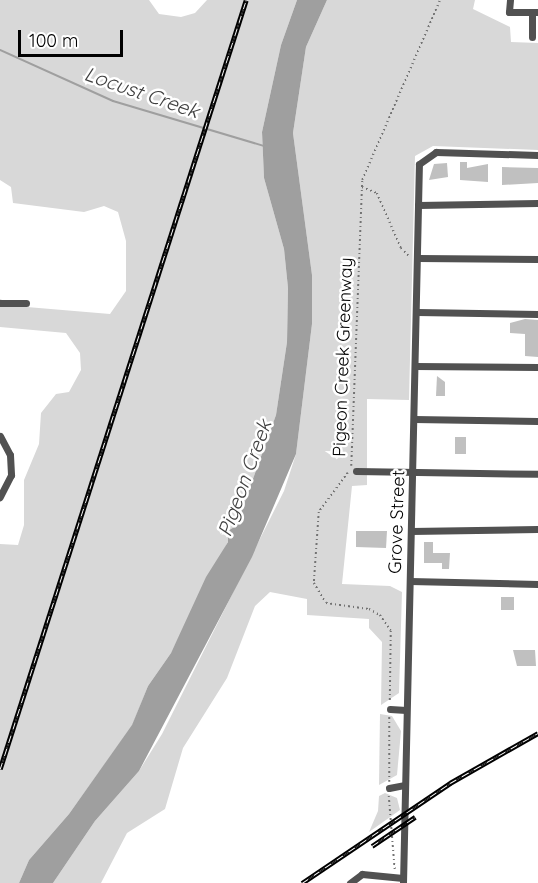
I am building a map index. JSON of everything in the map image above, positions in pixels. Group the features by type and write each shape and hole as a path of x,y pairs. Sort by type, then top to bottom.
{"street":[{"path":"510,0 509,12 535,12 532,37"},
{"name":"Grove Street","path":"400,879 420,162 436,153 538,155"},
{"path":"418,205 538,203"},
{"path":"418,258 538,259"},
{"path":"0,303 26,303"},
{"path":"417,312 538,314"},
{"path":"415,366 538,367"},
{"path":"414,419 538,421"},
{"path":"0,436 10,455 11,476 0,497"},
{"path":"356,471 538,474"},
{"path":"411,531 538,529"},
{"path":"410,581 538,584"},
{"path":"390,709 406,710"},
{"path":"388,788 404,785"},
{"path":"350,883 362,874 400,879"}],"path":[{"name":"Pigeon Creek Greenway","path":"400,879 388,788 391,631 380,615 369,609 326,603 314,583 313,567 319,512 349,472 354,455 363,173 440,0"},
{"path":"362,188 377,193 400,248 418,258"}],"shaded area":[{"path":"0,0 149,0 159,14 181,17 195,13 207,0 297,0 281,45 262,132 264,178 284,249 288,288 287,342 276,415 236,526 171,653 148,686 132,726 69,814 29,860 19,883 0,883 0,544 18,545 24,525 24,480 39,444 41,413 56,394 69,392 81,370 80,353 66,333 0,327 0,299 15,306 110,314 126,291 126,241 118,212 104,206 84,212 13,203 11,187 0,180"},
{"path":"297,0 327,0 306,47 293,133 312,275 312,324 296,454 252,557 139,771 95,821 53,883 19,883 29,860 69,814 132,725 148,686 171,653 206,577 228,542 228,531 236,526 276,415 287,342 288,288 284,249 264,178 262,132 281,45"},
{"path":"327,0 475,0 473,9 510,27 511,42 538,43 538,150 433,146 415,156 409,400 367,399 367,485 352,486 342,584 390,586 402,592 399,693 381,705 382,642 369,628 369,619 307,615 307,599 270,592 255,606 227,678 183,748 165,809 127,833 101,883 53,883 95,821 139,771 162,734 284,491 296,454 312,324 312,275 293,133 306,47"},
{"path":"380,714 392,716 401,731 397,775 379,785"},
{"path":"385,793 397,798 400,810 369,832 378,811 379,796"}],"building":[{"path":"460,162 467,162 467,168 488,164 488,182 460,180"},
{"path":"447,163 448,177 429,180 434,164"},
{"path":"502,167 538,168 538,183 502,185"},
{"path":"525,319 538,320 538,357 525,356 525,334 510,333 510,323"},
{"path":"437,376 445,382 445,396 436,396"},
{"path":"455,437 466,437 466,454 455,454"},
{"path":"356,531 387,531 386,548 356,547"},
{"path":"424,542 433,542 433,553 450,553 449,569 442,569 442,563 424,563"},
{"path":"501,597 514,597 514,610 501,610"},
{"path":"513,650 535,650 536,666 517,666"}],"waterway":[{"name":"Locust Creek","path":"0,50 113,101 264,146"}],"railway":[{"path":"0,769 246,0"},
{"path":"302,883 450,783 538,733"},
{"path":"372,846 415,817"}],"water label":[{"name":"Pigeon Creek","path":"244,478"}]}
